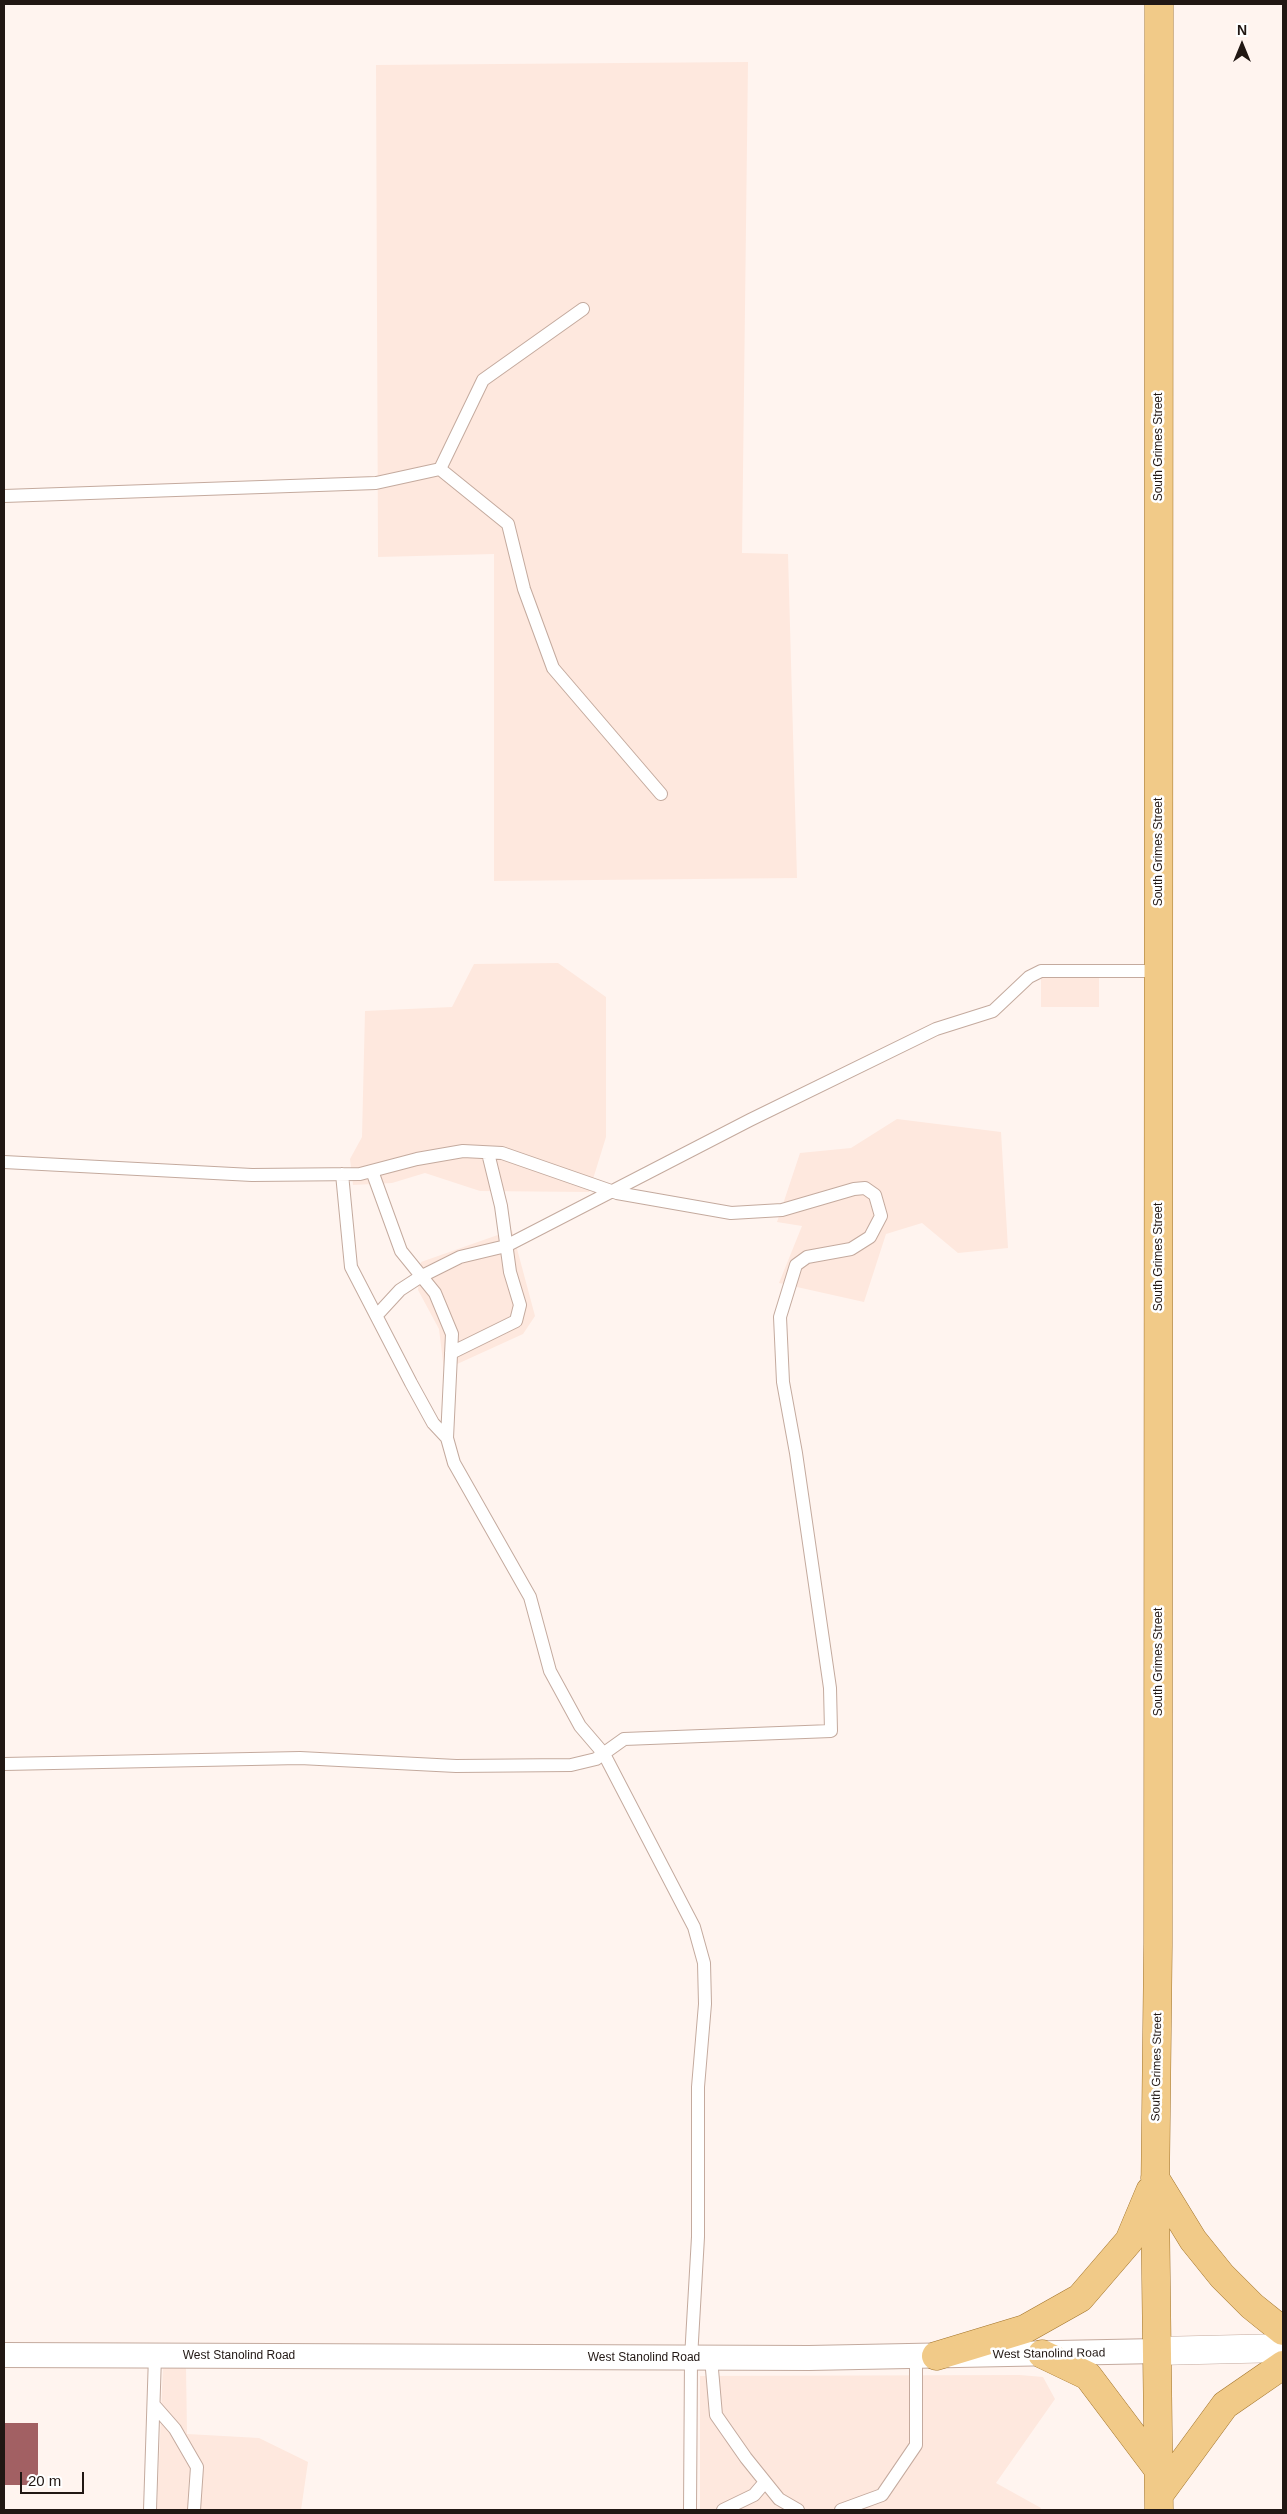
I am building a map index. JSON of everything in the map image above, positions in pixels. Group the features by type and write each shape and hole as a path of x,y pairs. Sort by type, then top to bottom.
{"main road":[{"name":"South Grimes Street","path":"1159,4 1158,1945 1156,2178 1159,2491"},
{"path":"1156,2178 1193,2240 1222,2276 1252,2306 1283,2330"},
{"path":"926,2357 1025,2329 1080,2298 1129,2241 1156,2178"},
{"name":"West Stanolind Road","path":"1157,2351 1283,2348"},
{"path":"1042,2354 1088,2376 1159,2491 1225,2405 1283,2365"}],"street":[{"name":"West Stanolind Road","path":"4,2355 701,2358 926,2357 1157,2351"}],"lane":[{"path":"440,468 483,380 583,309"},
{"path":"4,496 376,482 440,468"},
{"path":"440,468 508,524 524,589 552,668 661,794"},
{"path":"377,1315 400,1290 420,1277 460,1257 506,1246 610,1191 936,1029 993,1011 1029,976 1041,971 1159,971"},
{"path":"4,1162 252,1174 360,1174 417,1159 463,1151 502,1154 610,1191 731,1213 782,1210 854,1189 865,1188 875,1195 881,1216 870,1237 851,1249 807,1257 796,1265 780,1317 783,1382 797,1463 830,1688 831,1731 624,1739 596,1759 571,1765 456,1766 300,1758 4,1764"},
{"path":"451,1353 516,1321 520,1305 510,1272 501,1206 488,1153"},
{"path":"372,1171 401,1251 420,1277 435,1293 452,1334 447,1438 454,1462 530,1597 550,1671 580,1726 604,1754 694,1928 704,1962 704,2004 698,2087 698,2237 701,2358 690,2510"},
{"path":"342,1174 351,1267 433,1423 447,1438"},
{"path":"150,2510 156,2356"},
{"path":"841,2510 882,2496 916,2445 926,2357"},
{"path":"701,2358 716,2414 779,2499 798,2510"},
{"path":"154,2405 175,2429 197,2467 194,2510"},
{"path":"723,2510 754,2495 765,2482"}],"shaded area":[{"path":"748,62 742,553 788,554 797,878 494,881 494,554 378,557 376,65"},
{"path":"558,963 606,997 606,1137 589,1192 480,1191 425,1173 392,1183 353,1185 350,1159 362,1137 365,1011 452,1007 474,964"},
{"path":"1041,974 1099,974 1099,1007 1041,1007"},
{"path":"897,1119 1001,1132 1008,1248 958,1253 922,1223 886,1234 864,1302 779,1283 802,1226 777,1222 800,1153 851,1148"},
{"path":"512,1230 535,1316 523,1334 444,1370 439,1329 418,1290 421,1262"},
{"path":"163,2366 186,2367 187,2434 259,2438 308,2462 301,2510 157,2510"},
{"path":"1020,2375 1043,2377 1055,2399 996,2483 1041,2508 1040,2510 700,2510 700,2376"}],"building":[{"path":"4,2423 38,2423 38,2485 4,2485"}]}
